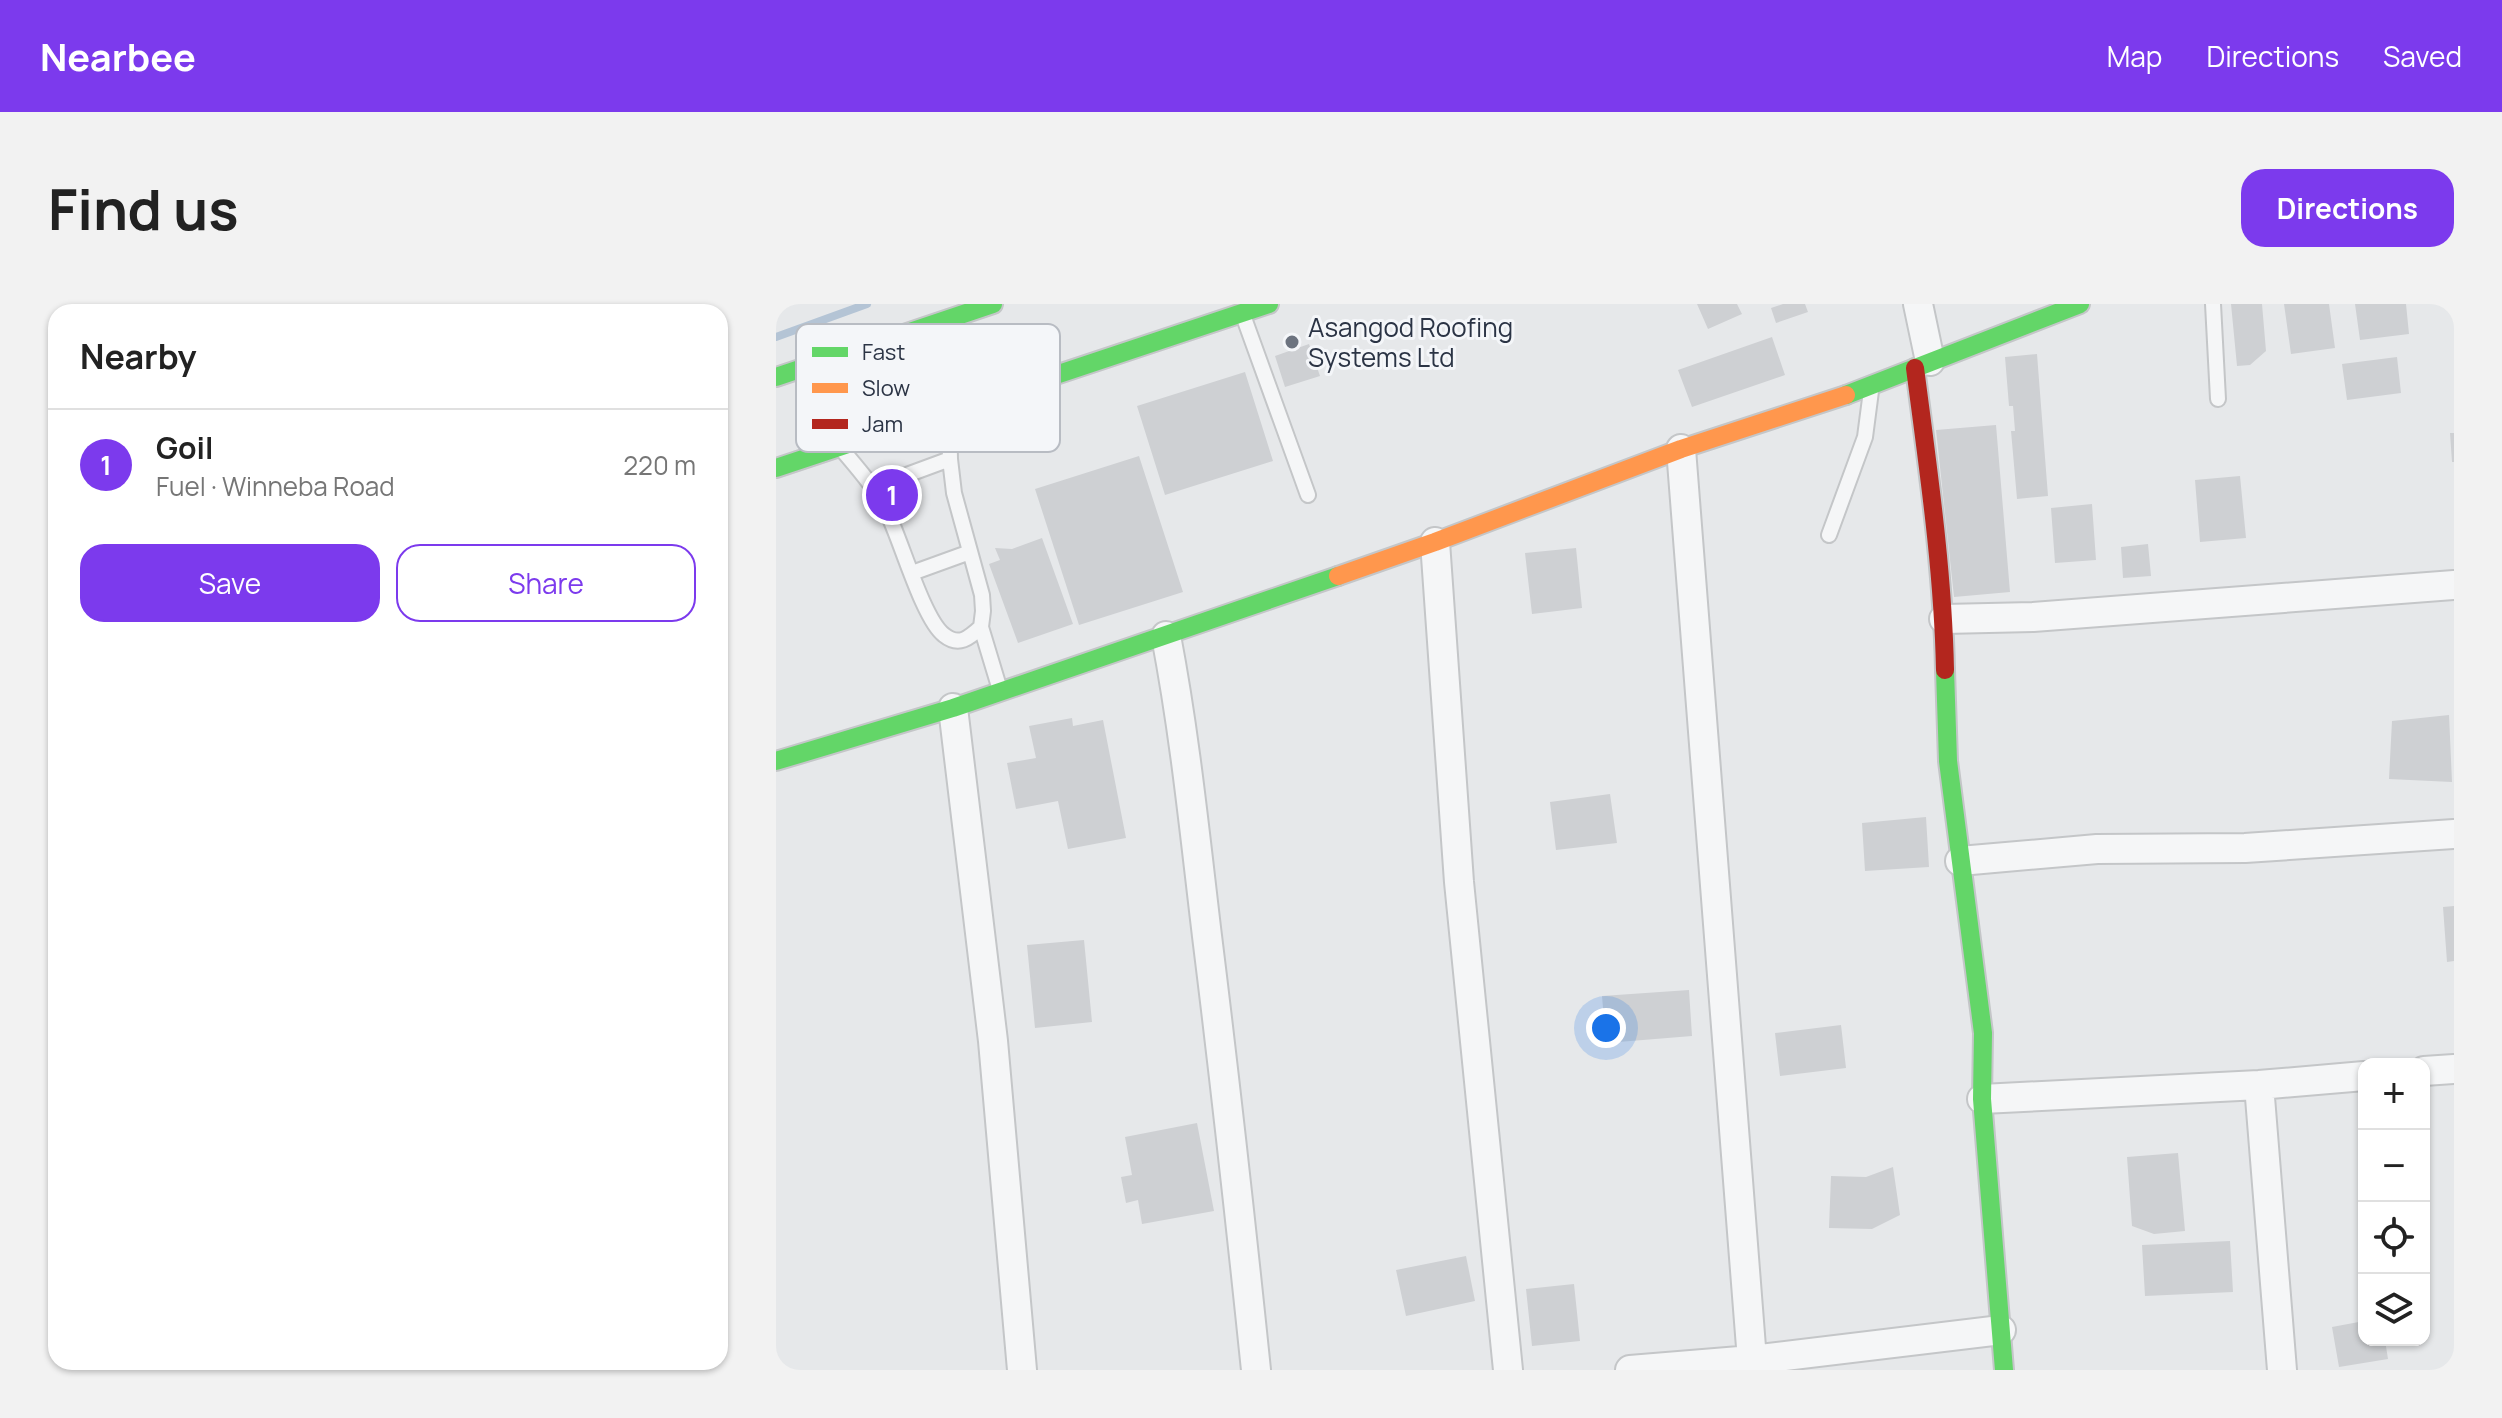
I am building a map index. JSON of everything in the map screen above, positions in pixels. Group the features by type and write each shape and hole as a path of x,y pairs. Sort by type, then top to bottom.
{"main road":[{"path":"928,324 993,304"},
{"path":"1200,304 1207,325"},
{"path":"1060,373 1269,304"},
{"path":"776,761 953,708 1435,542 1681,449 1871,387 1922,364 2080,304"},
{"path":"1922,364 1944,619 1948,761 1983,1033 1982,1099 2004,1370"},
{"path":"776,468 825,452"}],"street":[{"path":"1918,304 1922,364"},
{"path":"1681,449 1752,1360"},
{"path":"1435,542 1459,882 1508,1370"},
{"path":"1944,619 2033,617 2454,585"},
{"path":"1166,636 1195,834 1238,1188 1256,1370"},
{"path":"953,708 993,1041 1022,1370"},
{"path":"1960,861 2097,849 2245,848 2454,834"},
{"path":"2430,1071 2454,1069"},
{"path":"1982,1099 2259,1085 2358,1077"},
{"path":"2259,1085 2282,1370"},
{"path":"1630,1370 1752,1360 2001,1330"}],"lane":[{"path":"2213,304 2218,399"},
{"path":"1242,313 1308,495"},
{"path":"1829,535 1865,437 1871,387"},
{"path":"844,452 874,487 928,613 942,634 954,641 965,641 981,627"},
{"path":"950,452 954,493 982,595 981,627 1000,690"},
{"path":"874,487 950,459"},
{"path":"912,573 970,552"}],"building":[{"path":"1697,304 1737,304 1742,314 1708,329"},
{"path":"1783,304 1805,304 1808,312 1776,323 1771,308"},
{"path":"2231,304 2262,304 2266,351 2250,365 2237,366"},
{"path":"2284,304 2329,304 2335,348 2291,354"},
{"path":"2355,304 2406,304 2409,334 2360,340"},
{"path":"1772,337 1785,375 1692,407 1678,370"},
{"path":"1309,344 1320,376 1285,387 1275,356"},
{"path":"2037,354 2048,496 2017,499 2011,431 2015,431 2013,406 2009,406 2005,357"},
{"path":"2397,357 2401,393 2347,400 2342,364"},
{"path":"1245,372 1273,461 1165,495 1137,406"},
{"path":"1996,425 2010,592 1954,597 1936,430"},
{"path":"2450,433 2454,433 2454,462 2452,462"},
{"path":"1139,456 1183,592 1079,625 1035,489"},
{"path":"2240,476 2246,538 2200,542 2195,480"},
{"path":"2092,504 2096,560 2055,563 2051,508"},
{"path":"1042,538 1073,624 1018,643 989,564 1000,560 995,548 1012,549"},
{"path":"2148,544 2151,576 2123,578 2121,547"},
{"path":"1576,548 1582,608 1532,614 1525,553"},
{"path":"2449,715 2452,782 2389,779 2392,721"},
{"path":"1072,718 1073,726 1103,720 1126,838 1068,849 1058,801 1016,809 1007,763 1036,758 1029,726"},
{"path":"1610,794 1617,843 1556,850 1550,802"},
{"path":"1926,817 1929,867 1865,871 1862,823"},
{"path":"2454,906 2454,961 2447,962 2443,907"},
{"path":"1084,940 1092,1022 1035,1028 1027,945"},
{"path":"1689,990 1692,1036 1606,1043 1602,996"},
{"path":"1841,1025 1846,1068 1780,1076 1775,1033"},
{"path":"1197,1123 1214,1211 1142,1224 1138,1200 1126,1203 1121,1177 1132,1175 1125,1137"},
{"path":"2178,1153 2185,1231 2154,1234 2132,1226 2127,1157"},
{"path":"1893,1167 1900,1215 1872,1229 1829,1228 1831,1176 1866,1177"},
{"path":"2230,1241 2233,1292 2145,1296 2142,1245"},
{"path":"1466,1256 1475,1301 1406,1316 1396,1270"},
{"path":"1574,1284 1580,1341 1532,1346 1526,1289"},
{"path":"2358,1322 2358,1346 2386,1346 2388,1359 2339,1367 2332,1327"}],"waterway":[{"path":"812,324 867,304"},
{"path":"776,337 796,330"}],"traffic: fast":[{"path":"934,324 993,304"},
{"path":"1060,374 1269,304"},
{"path":"1846,395 2080,304"},
{"path":"776,377 796,370"},
{"path":"776,468 824,452"},
{"path":"776,761 953,708 1338,576"},
{"path":"1945,670 1948,761 1983,1033 1982,1099 2004,1370"}],"traffic: slow":[{"path":"1338,576 1681,449 1846,395"}],"traffic: jam":[{"path":"1915,368 1938,556 1945,670"}],"place":[{"name":"Asangod Roofing Systems Ltd","path":"1292,342"},
{"name":"Goil","path":"892,495"}]}
